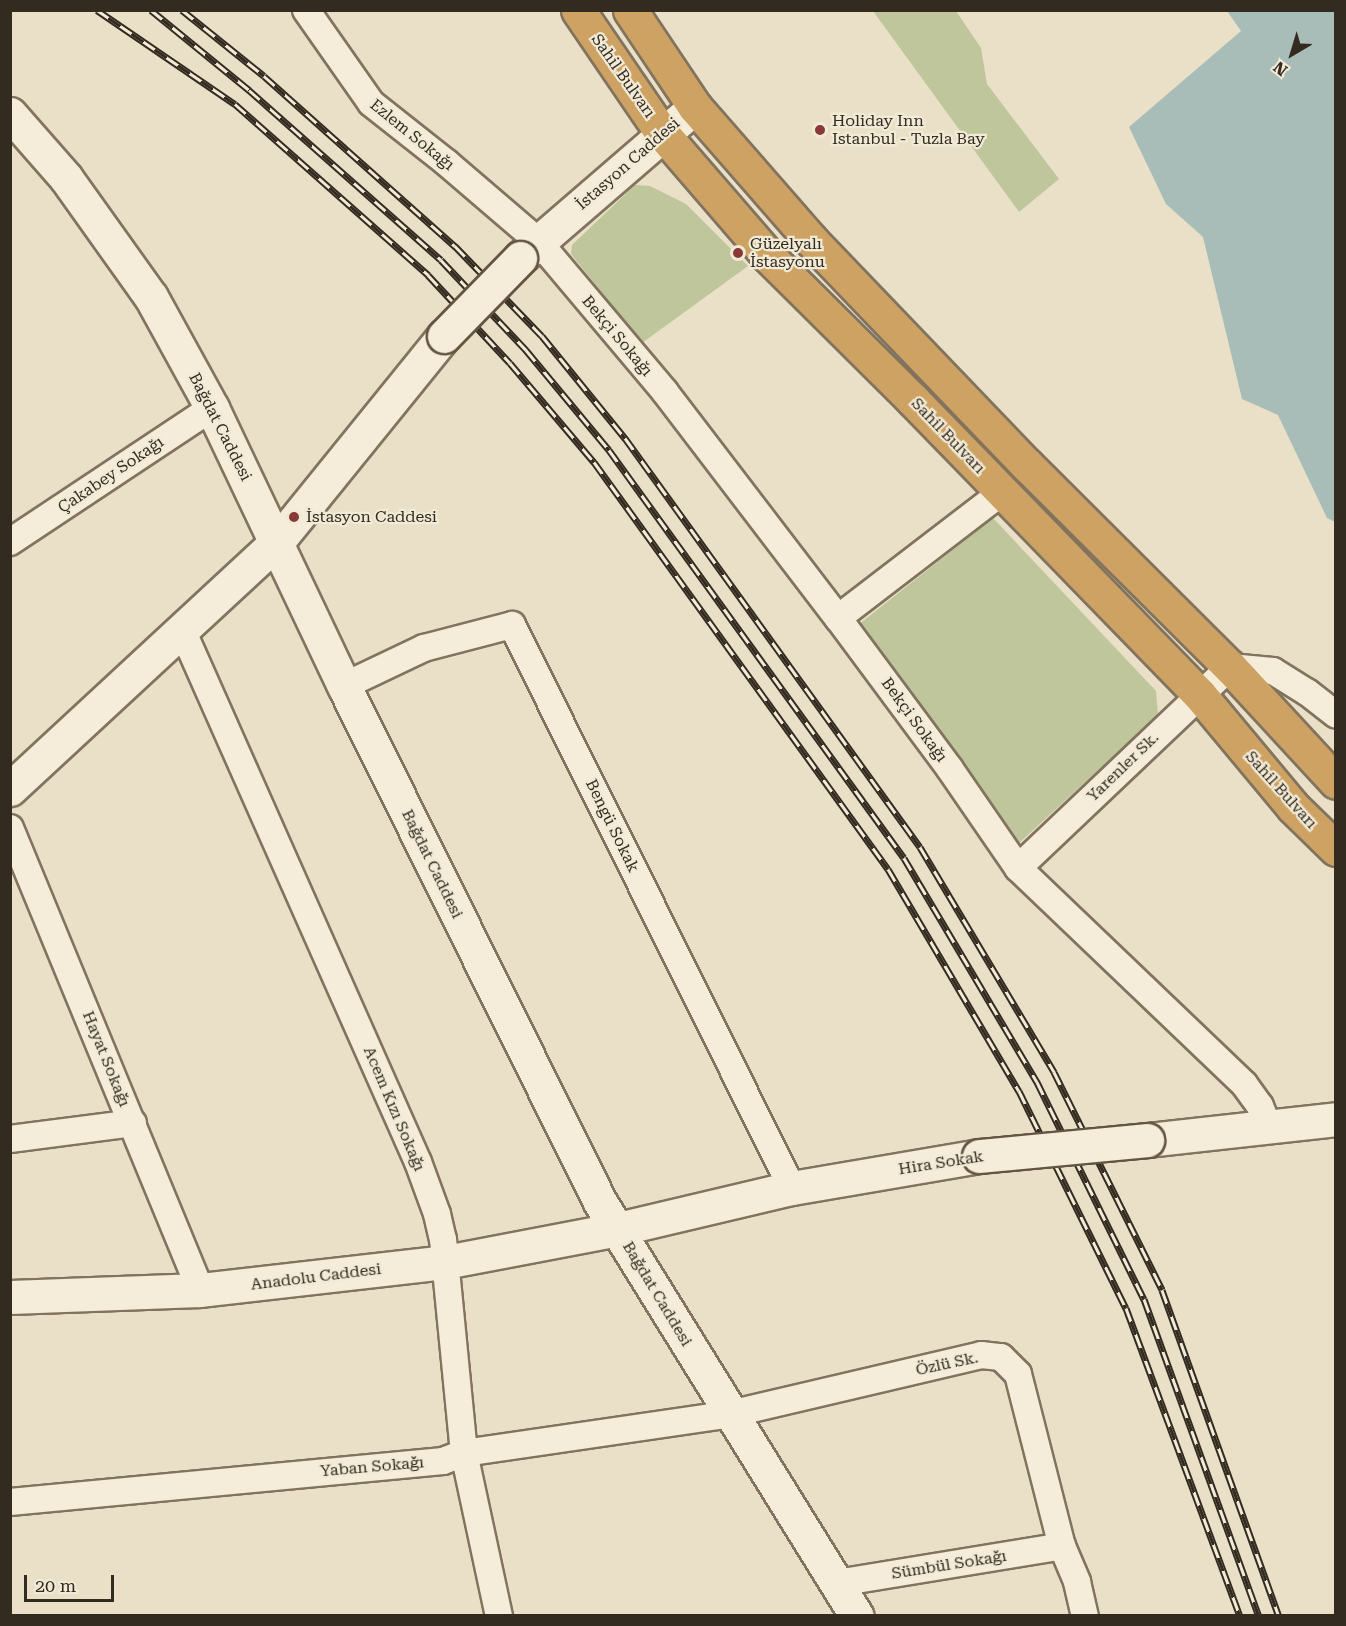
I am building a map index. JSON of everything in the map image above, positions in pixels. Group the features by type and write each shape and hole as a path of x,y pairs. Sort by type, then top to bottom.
{"highway":[{"name":"Sahil Bulvarı","path":"578,10 662,133 768,256 1198,694 1293,807 1335,849"},
{"path":"630,10 695,107 811,240 1028,466 1230,667 1335,782"}],"street":[{"name":"Ezlem Sokağı","path":"306,10 371,103 447,163 529,249"},
{"name":"İstasyon Caddesi","path":"10,789 183,632 277,542 444,336 529,249 695,107"},
{"name":"Bağdat Caddesi","path":"10,114 66,178 151,297 212,408 344,686 600,1202 857,1616"},
{"name":"Bekçi Sokağı","path":"529,249 664,392 838,618 950,769 1018,868 1244,1084 1260,1106 1268,1126"},
{"name":"Çakabey Sokağı","path":"10,542 212,408"},
{"path":"838,618 1002,492"},
{"name":"Bengü Sokak","path":"344,686 424,648 512,625 792,1188"},
{"name":"Acem Kızı Sokağı","path":"183,632 418,1162 437,1214 445,1262 464,1453 499,1616"},
{"name":"Yarenler Sk.","path":"1018,868 1198,694 1230,667"},
{"path":"1230,667 1273,671 1307,692 1335,715"},
{"name":"Hayat Sokağı","path":"10,828 200,1290"},
{"path":"1268,1126 1335,1119"},
{"path":"10,1139 133,1123"},
{"name":"Hira Sokak","path":"618,1229 792,1188 980,1156 1268,1126"},
{"name":"Anadolu Caddesi","path":"10,1297 200,1290 445,1262 618,1229"},
{"name":"Özlü Sk.","path":"730,1414 981,1355 1001,1357 1018,1374 1062,1546 1077,1582 1085,1616"},
{"name":"Yaban Sokağı","path":"10,1502 443,1461 464,1453 730,1414"},
{"name":"Sümbül Sokağı","path":"837,1583 1062,1546"}],"green space":[{"path":"873,11 956,11 981,48 987,84 1059,179 1019,212"},
{"path":"635,185 650,186 686,204 748,266 642,343 571,254 572,245"},
{"path":"993,518 1156,691 1158,715 1018,844 858,625"}],"water":[{"path":"1227,11 1335,11 1335,522 1327,518 1278,415 1242,399 1203,237 1166,204 1129,127 1241,31"}],"railway":[{"path":"97,10 235,104 428,275 510,363 594,462 888,869 1019,1091 1126,1308 1240,1616"},
{"path":"151,10 249,90 441,260 526,350 609,450 904,858 1037,1082 1144,1299 1259,1616"},
{"path":"182,10 264,76 455,246 542,336 625,438 920,847 1054,1072 1162,1290 1279,1616"}],"place":[{"name":"Holiday Inn Istanbul - Tuzla Bay","path":"820,130"},
{"name":"Güzelyalı İstasyonu","path":"738,253"},
{"name":"İstasyon Caddesi","path":"294,517"}]}
